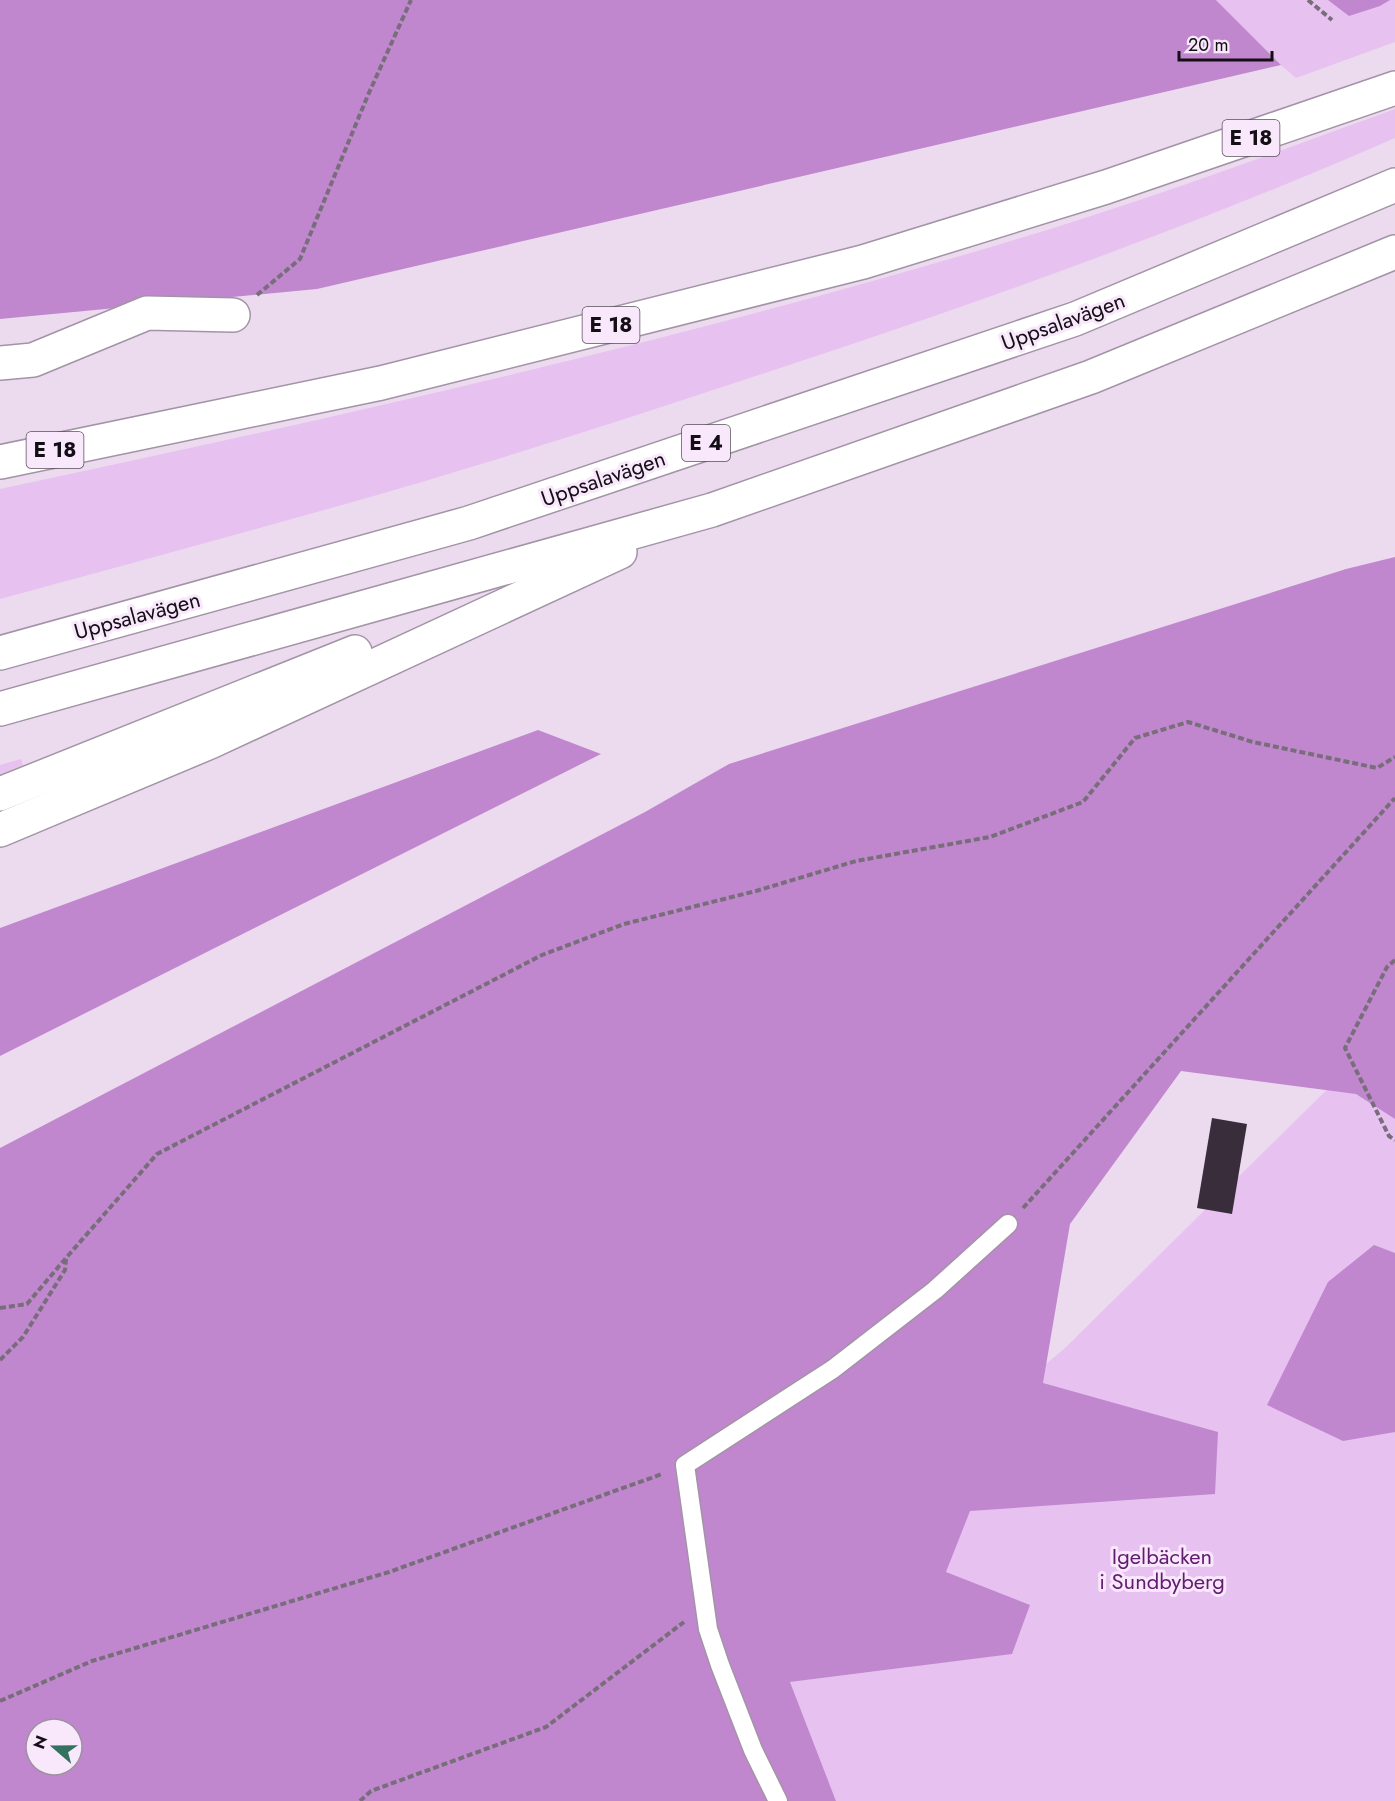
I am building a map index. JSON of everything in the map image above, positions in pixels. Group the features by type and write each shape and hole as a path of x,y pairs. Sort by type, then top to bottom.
{"main road":[{"name":"E 18","path":"0,462 381,383 863,262 1106,187 1395,88"},
{"name":"Uppsalavägen","path":"0,653 480,520 1075,319 1395,186"},
{"path":"0,794 712,510 1091,377 1395,252"},
{"path":"0,363 33,360 147,313 233,315"},
{"path":"0,709 712,510"},
{"path":"0,830 210,742 712,510"}],"lane":[{"path":"778,1801 753,1750 708,1629 685,1465 833,1369 935,1290 1008,1224"}],"path":[{"path":"233,315 300,259 368,94 411,0"},
{"path":"1308,0 1332,20"},
{"path":"0,1308 27,1304 158,1154 542,955 624,924 756,891 856,861 990,837 1083,802 1135,738 1188,722 1253,742 1377,768 1395,757"},
{"path":"1008,1224 1395,798"},
{"path":"1395,960 1387,967 1345,1048 1389,1136 1395,1140"},
{"path":"0,1360 23,1337 65,1270 66,1258"},
{"path":"0,1701 92,1662 389,1572 685,1465"},
{"path":"360,1801 371,1791 546,1727 705,1605"}],"green space":[{"path":"1216,0 1395,0 1395,42 1296,78"},
{"path":"1395,109 1395,138 1245,201 940,314 676,402 454,472 0,599 0,489 515,374 770,309 1071,222 1210,176"},
{"path":"21,759 23,765 0,774 0,765"},
{"name":"Igelbäcken i Sundbyberg","path":"1395,1017 1395,1801 836,1801 790,1682 910,1667 848,1530 1065,1348 1362,1055"}],"shaded area":[{"path":"0,0 1216,0 1281,65 317,289 0,319"},
{"path":"1328,0 1390,0 1380,6 1349,16"},
{"path":"1395,557 1395,1119 1356,1094 1181,1071 1070,1224 1043,1383 1218,1432 1215,1494 970,1511 946,1572 1030,1605 1012,1654 790,1682 836,1801 0,1801 0,1148 645,812 729,764 1346,569"},
{"path":"538,730 601,754 0,1056 0,928"},
{"path":"1374,1245 1395,1253 1395,1432 1343,1441 1267,1405 1328,1282"}],"building":[{"path":"1212,1118 1247,1124 1232,1214 1197,1208"}]}
